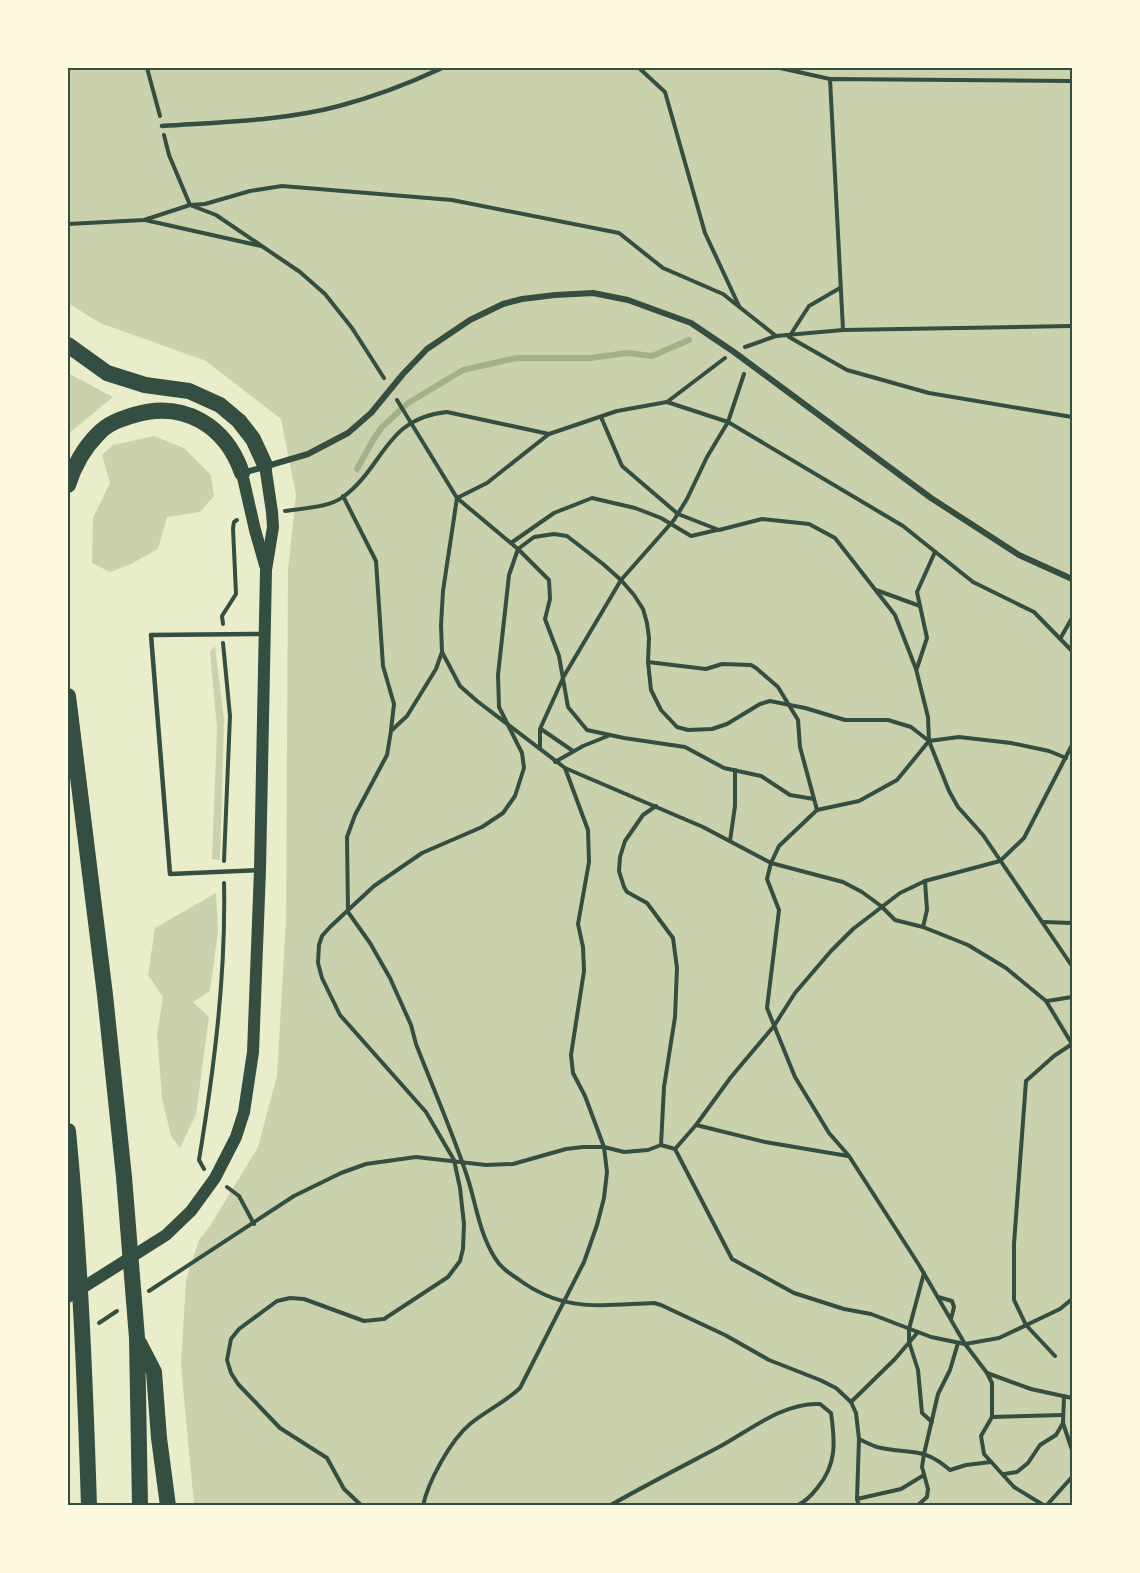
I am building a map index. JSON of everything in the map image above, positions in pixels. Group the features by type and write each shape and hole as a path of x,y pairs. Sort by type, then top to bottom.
{"highway":[{"path":"68,345 107,373 145,385 189,391 220,405 239,421 253,439 265,465"},
{"path":"68,485 81,454 99,432 116,421 149,410 177,412 206,423 226,442 237,457 243,473"},
{"path":"68,696 105,995 124,1177 137,1338 140,1506"},
{"path":"68,1131 85,1369 89,1506"},
{"path":"68,1288 75,1212"},
{"path":"137,1338 154,1372 159,1438 168,1506"}],"main road":[{"path":"68,1297 166,1235 191,1211 215,1178 236,1137 249,1085 253,1052 260,870 266,570 273,527 265,465"},
{"path":"243,473 251,516 266,570"}],"street":[{"path":"243,473 308,454 348,433 371,413 403,374 440,339 486,312 522,299 593,293 628,300 691,323 748,362 931,498 1020,555 1072,579"}],"lane":[{"path":"162,126 256,120 339,106 442,68"},
{"path":"260,870 170,874 151,635 266,634"}],"path":[{"path":"639,68 665,92 705,233 740,307"},
{"path":"780,68 830,79 1072,81"},
{"path":"830,79 843,330"},
{"path":"144,220 190,205 205,204 250,191 282,186 452,200 618,233 663,268 723,294 776,336"},
{"path":"190,205 216,215 300,272 326,294 352,328"},
{"path":"68,224 144,220 265,247"},
{"path":"789,336 809,306 840,288"},
{"path":"456,498 487,483 549,434 617,411 667,402 734,352 776,336 843,330 1072,326"},
{"path":"789,336 847,370 929,393 1072,417"},
{"path":"540,748 540,729 564,676 621,580 678,514 728,422 748,362"},
{"path":"667,402 728,422 903,526 973,582 1034,612 1072,651"},
{"path":"272,512 312,507 336,501 344,496 369,469 392,438 415,419 431,413 447,412 549,434"},
{"path":"601,417 622,466 678,514 719,530"},
{"path":"430,453 456,498 518,549 549,580 550,599 545,618 554,639 564,676 568,707 587,730 611,736 685,747 724,768 761,776 789,795 814,799"},
{"path":"344,496 376,561 383,666 394,704 387,755 355,815 347,837 348,912 370,943 390,978 411,1025 416,1044 462,1161 483,1231 495,1258 524,1284 562,1303 580,1305 654,1303 662,1305 725,1335 770,1360 828,1384 851,1402 856,1413 859,1439 857,1499 860,1506"},
{"path":"391,731 407,716 436,669 442,652 443,591 456,498"},
{"path":"511,543 554,513 592,498 635,508 691,536 762,519 809,524 835,538 895,615 916,669 928,717 929,741 949,792 958,807 984,835 1072,966"},
{"path":"251,516 240,517 234,522 236,594 222,616 230,716 223,871 225,927 208,1100 199,1160 201,1167 239,1196 254,1224"},
{"path":"362,1506 344,1489 327,1458 280,1428 238,1384 229,1366 228,1349 239,1329 277,1301 290,1298 304,1299 364,1321 374,1321 384,1318 448,1277 460,1261 464,1232 460,1188 454,1160 426,1112 340,1015 322,978 317,954 322,936 374,886 422,853 482,827 503,813 515,796 524,768 522,753 499,707 498,675 509,575 518,549 534,537 554,534 567,536 621,580 643,609 649,638 648,662 651,690 661,711 678,727 688,730 712,729 727,724 760,704 770,701 845,720 888,720 901,723 911,727 929,741"},
{"path":"916,669 927,638 917,592 935,552"},
{"path":"876,590 920,606"},
{"path":"1060,639 1072,618"},
{"path":"442,652 460,686 509,727 565,768 657,806 771,863 843,882 862,892 895,920 923,927 968,945 1006,968 1046,1001 1072,1044 1054,1056 1026,1081 1014,1244 1014,1300 1026,1325 1055,1356"},
{"path":"648,662 706,669 722,664 751,665 778,687 798,720 800,747 817,810"},
{"path":"540,729 573,752"},
{"path":"555,762 611,736"},
{"path":"1066,758 1048,750 1011,743 959,737 929,741 897,780 859,801 817,810 779,846 771,863 767,879 779,910 767,1008 795,1077 829,1133 849,1156 924,1274 965,1344 987,1372 992,1383 992,1417 981,1436 984,1454 1014,1487 1046,1506 1072,1477"},
{"path":"675,1149 774,1026 795,993 831,951 881,906 900,893 925,881 1000,861 1024,838 1072,745"},
{"path":"423,1506 440,1467 469,1425 509,1399 520,1388 584,1262 604,1198 607,1172 604,1147 585,1096 573,1073 571,1055 584,971 583,946 578,924 589,862 588,830 565,768"},
{"path":"730,841 735,806 735,770"},
{"path":"657,806 644,815 624,841 619,871 627,892 647,903 673,938 677,968 675,1017 664,1087 661,1145"},
{"path":"923,927 927,910 925,881"},
{"path":"1043,922 1072,923"},
{"path":"1046,1001 1072,997"},
{"path":"696,1125 765,1142 849,1156"},
{"path":"184,1269 294,1196 341,1173 366,1164 416,1157 486,1165 513,1164 566,1149 604,1147 624,1152 648,1150 661,1145 675,1149 732,1259 794,1293 844,1309 870,1314 947,1342 965,1344 999,1338 1060,1309 1072,1299"},
{"path":"924,1274 909,1329 909,1342 918,1370 922,1413 933,1423"},
{"path":"938,1297 952,1302 954,1306 951,1320"},
{"path":"851,1402 895,1359 918,1332"},
{"path":"917,1506 927,1497 928,1489 922,1467 924,1454 938,1394 950,1370 958,1343"},
{"path":"987,1372 1031,1389 1072,1398"},
{"path":"1064,1396 1063,1423 1072,1450"},
{"path":"609,1506 742,1435 770,1417 801,1406 820,1404 831,1413 834,1458 826,1476 811,1496 796,1506"},
{"path":"992,1417 1063,1415"},
{"path":"1004,1474 1017,1472 1028,1463 1040,1445 1056,1435 1063,1423"},
{"path":"859,1439 878,1447 920,1451 942,1462 950,1470 966,1465 992,1462"},
{"path":"857,1499 901,1489 924,1475"}],"green space":[{"path":"68,68 1072,68 1072,1505 194,1505 181,1365 186,1280 199,1240 258,1147 277,1076 286,920 288,571 296,495 281,419 206,361 100,323 68,303"},
{"path":"68,373 113,397 68,434"},
{"path":"154,436 184,448 211,475 214,496 200,512 167,517 158,549 131,564 110,572 92,563 93,518 110,483 102,455 113,445"},
{"path":"215,646 224,720 220,860 212,859 217,728 210,652"},
{"path":"216,893 218,931 210,991 193,1002 209,1017 196,1114 180,1148 171,1136 162,1098 157,1034 163,997 148,975 155,928"}],"waterway":[{"path":"357,469 382,427 408,403 463,370 516,358 591,358 627,353 652,356 689,340"}]}
